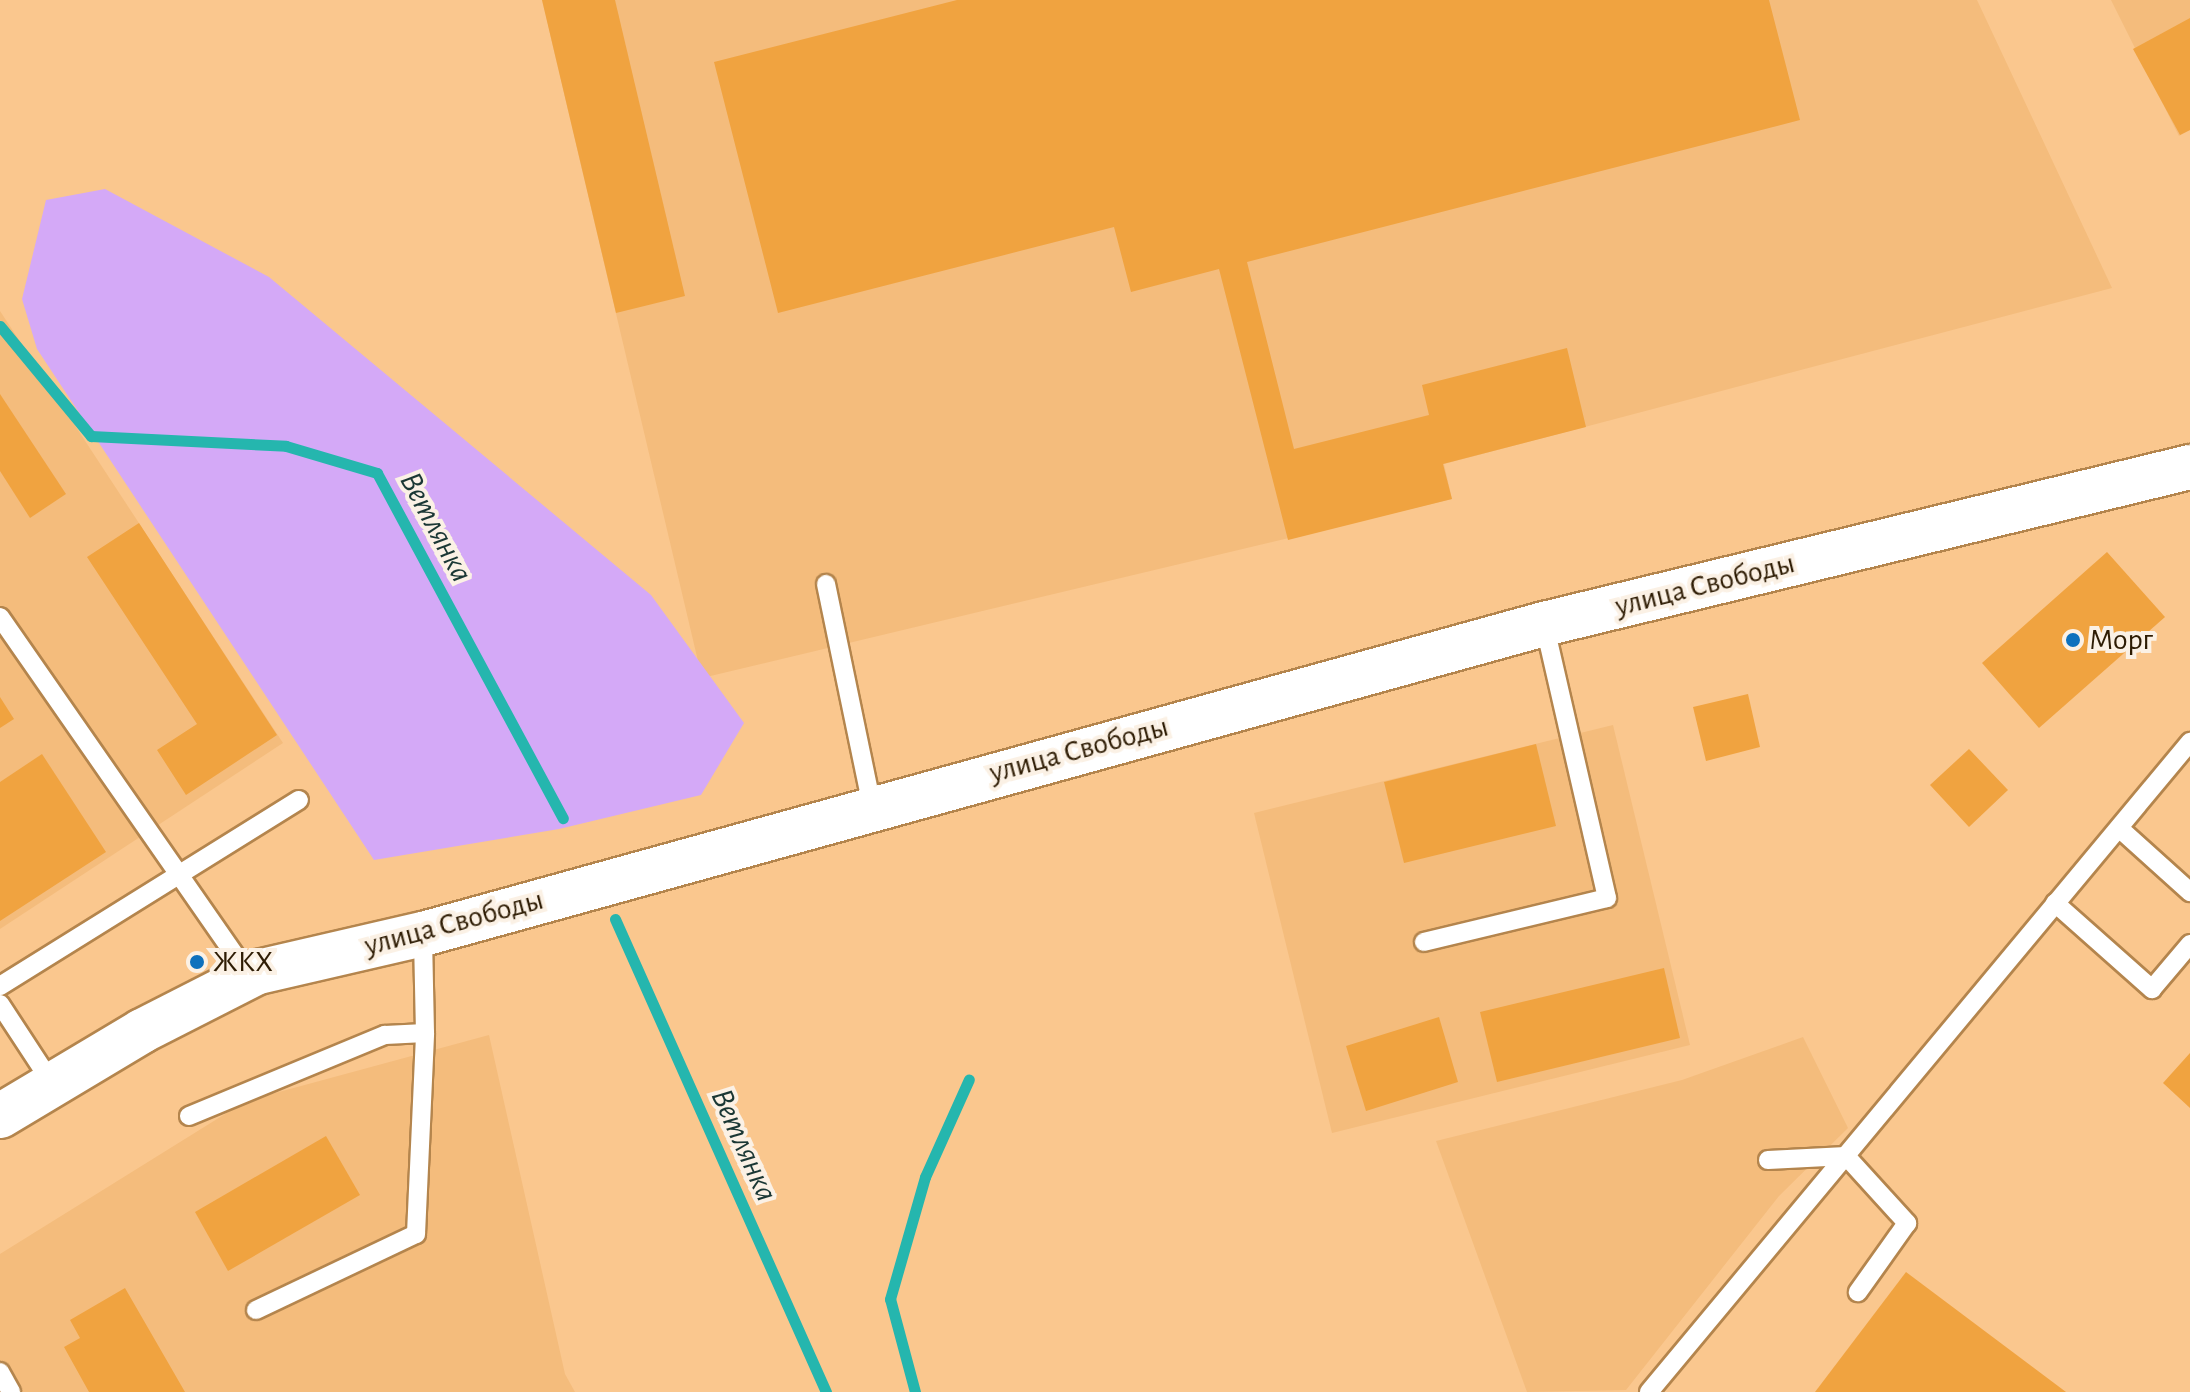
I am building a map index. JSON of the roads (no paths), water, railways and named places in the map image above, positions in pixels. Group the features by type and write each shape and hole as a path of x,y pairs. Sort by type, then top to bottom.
{"main road":[{"name":"улица Свободы","path":"0,1116 249,975 423,934 872,806 1544,624 2190,467"}],"lane":[{"path":"826,584 872,806"},
{"path":"0,617 176,876 249,975"},
{"path":"1424,942 1607,898 1544,624"},
{"path":"1649,1392 2190,742"},
{"path":"0,986 299,800"},
{"path":"2119,828 2190,892"},
{"path":"2055,903 2152,989 2190,944"},
{"path":"256,1310 416,1234 425,1033 423,934"},
{"path":"0,1004 53,1085"},
{"path":"189,1116 385,1035 425,1033"},
{"path":"1768,1160 1846,1156"},
{"path":"1846,1156 1907,1223 1858,1292"},
{"path":"0,1372 11,1392"}],"waterway":[{"name":"Ветлянка","path":"0,326 91,436 286,446 377,473 563,818"},
{"name":"Ветлянка","path":"615,919 826,1392"},
{"path":"915,1392 890,1299 925,1177 969,1079"}],"place":[{"name":"Морг","path":"2073,640"},
{"name":"ЖКХ","path":"197,962"}]}
